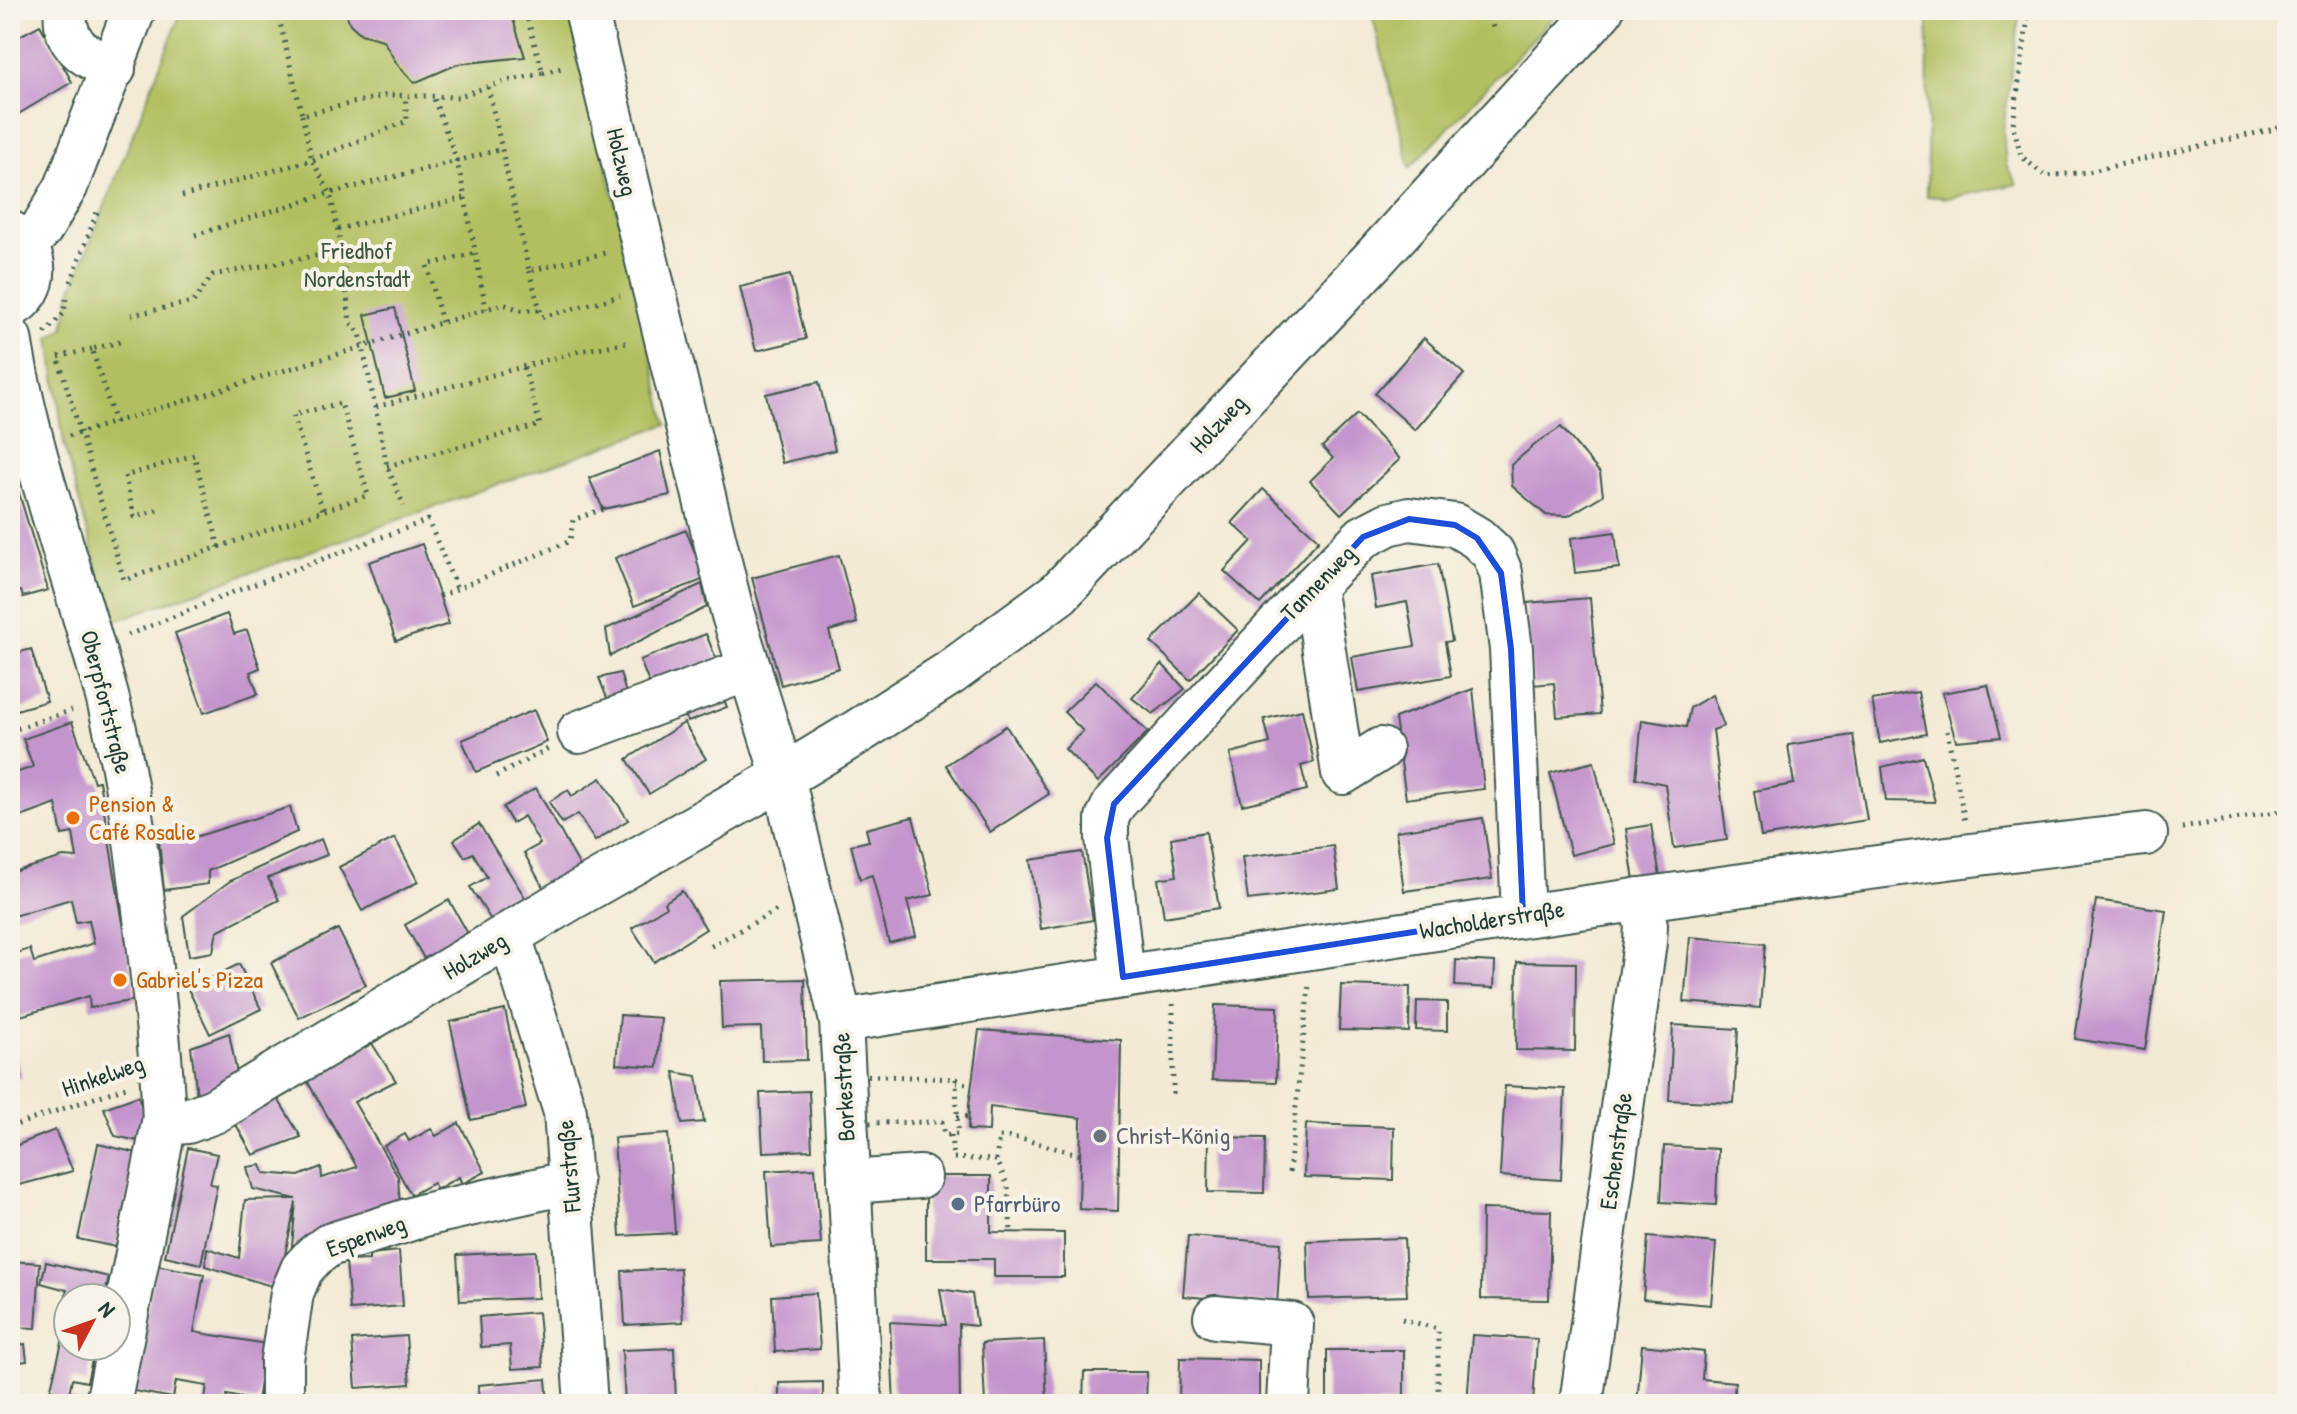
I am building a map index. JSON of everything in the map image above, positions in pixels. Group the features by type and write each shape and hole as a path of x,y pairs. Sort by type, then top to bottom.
{"main road":[{"name":"Holzweg","path":"164,1123 187,1121 214,1111 567,900 783,777 950,673 1059,593 1362,271 1601,10"},
{"name":"Oberpfortstraße","path":"108,1404 164,1123"}],"street":[{"path":"66,10 68,29 80,52 114,69"},
{"path":"10,307 24,297 32,282 34,263 18,239 42,228 66,187 114,69 134,10"},
{"name":"Holzweg","path":"586,10 733,615 783,777"},
{"name":"Oberpfortstraße","path":"29,343 34,447 94,649 134,821 162,1075 164,1123"},
{"name":"Tannenweg","path":"1123,977 1107,838 1107,818 1114,804 1314,586 1363,537 1388,524 1409,519 1455,525 1477,538 1493,553 1501,573 1511,649 1523,915"},
{"path":"1314,586 1343,773 1381,749"},
{"path":"579,732 750,669"},
{"name":"Borkestraße","path":"783,777 841,1021 861,1404"},
{"name":"Wacholderstraße","path":"841,1021 1523,915 1971,854 2146,834"},
{"name":"Eschenstraße","path":"1581,1404 1645,942 1646,925 1639,899"},
{"name":"Flurstraße","path":"510,936 565,1112 586,1404"},
{"path":"849,1182 920,1177"},
{"name":"Espenweg","path":"282,1404 282,1360 292,1293 302,1269 314,1256 329,1245 424,1215 571,1182"},
{"path":"1215,1317 1292,1324 1288,1404"}],"path":[{"path":"277,10 312,160 330,193 342,251 350,322 360,333 387,466 404,506"},
{"path":"302,115 387,95 457,97 543,73 525,10"},
{"path":"1488,10 1493,28"},
{"path":"2029,10 2013,124 2021,156 2045,176 2088,172 2287,126"},
{"path":"488,87 542,317 623,295"},
{"path":"182,196 312,160 407,121 405,96"},
{"path":"433,96 457,161 486,309"},
{"path":"195,235 330,193 502,149"},
{"path":"338,229 465,198"},
{"path":"29,343 45,333 64,313 66,295 99,205"},
{"path":"529,271 641,244"},
{"path":"131,315 193,302 213,275 342,251"},
{"path":"442,322 427,265 475,253"},
{"path":"34,447 503,304 521,310 540,310"},
{"path":"120,342 58,357 124,580 323,511 368,495 341,403 293,415 323,511"},
{"path":"376,407 580,351 631,342"},
{"path":"92,349 115,423"},
{"path":"387,466 540,425 524,367"},
{"path":"157,510 134,517 125,476 194,455 219,547"},
{"path":"440,596 570,541 573,520 603,509"},
{"path":"94,649 239,590 428,520 457,589"},
{"path":"10,731 107,698"},
{"path":"1947,731 1971,854"},
{"path":"496,776 579,732"},
{"path":"2146,834 2287,810"},
{"path":"711,946 811,891"},
{"path":"1289,1172 1313,948"},
{"path":"1173,971 1173,1096"},
{"name":"Hinkelweg","path":"10,1127 162,1075"},
{"path":"860,1075 956,1079 956,1083 958,1134 945,1135 942,1122 862,1123 860,1075"},
{"path":"956,1083 971,1084"},
{"path":"957,1116 969,1117"},
{"path":"951,1135 953,1158 996,1160"},
{"path":"1011,1233 1008,1186 996,1160 999,1137 1018,1138 1081,1155"},
{"path":"1402,1319 1438,1329 1438,1404"}],"highlighted area":[{"path":"1409,519 1455,525 1477,538 1501,573 1511,649 1523,915 1123,977 1107,838 1114,804 1363,537"}],"green space":[{"name":"Friedhof Nordenstadt","path":"182,10 570,10 667,424 112,622 64,445 50,338 64,328 70,294"},
{"path":"1371,10 1560,10 1410,168"},
{"path":"1928,10 2020,10 2003,130 2006,165 2017,184 1949,198 1927,196"}],"building":[{"path":"345,10 510,10 525,57 458,64 414,83 397,64 383,40 361,34 350,24"},
{"path":"40,25 72,82 10,119 10,41"},
{"path":"790,275 806,339 756,351 740,287"},
{"path":"395,308 415,391 385,398 365,315"},
{"path":"1424,338 1464,374 1415,430 1375,394"},
{"path":"819,382 835,450 782,463 766,394"},
{"path":"1357,414 1400,459 1341,514 1310,481 1333,458 1322,447"},
{"path":"1561,427 1600,473 1603,495 1568,516 1546,515 1512,486 1511,465"},
{"path":"660,451 670,495 603,509 589,478"},
{"path":"10,463 48,590 23,597 21,591 10,594"},
{"path":"1263,489 1319,540 1260,604 1224,571 1252,541 1232,523"},
{"path":"686,530 705,579 634,606 615,558"},
{"path":"1615,532 1619,568 1575,573 1571,538"},
{"path":"422,544 449,624 396,641 369,562"},
{"path":"839,555 857,623 829,631 839,668 781,685 752,578"},
{"path":"1438,564 1452,641 1445,642 1451,676 1358,692 1352,657 1415,646 1407,602 1376,608 1371,576"},
{"path":"702,584 707,607 610,656 606,629"},
{"path":"1199,593 1238,630 1190,680 1151,642"},
{"path":"1590,598 1600,714 1557,717 1554,683 1533,685 1526,603"},
{"path":"227,614 234,634 247,630 260,668 250,672 258,694 204,713 175,633"},
{"path":"706,634 719,666 653,693 640,660"},
{"path":"31,649 47,701 10,712 10,655"},
{"path":"1162,664 1185,689 1153,714 1132,698"},
{"path":"620,673 626,693 609,703 599,678"},
{"path":"1096,681 1148,732 1098,782 1065,749 1083,731 1064,712"},
{"path":"1988,685 2001,737 1956,741 1942,693"},
{"path":"718,686 727,707 688,722 679,701"},
{"path":"1473,689 1484,789 1406,799 1395,718"},
{"path":"1918,692 1926,734 1880,743 1872,700"},
{"path":"1712,695 1724,726 1713,730 1727,840 1674,848 1665,784 1636,778 1642,720 1686,727 1690,708"},
{"path":"534,710 547,742 476,772 462,740"},
{"path":"1302,710 1314,762 1301,766 1307,790 1242,805 1230,753 1270,743 1264,719"},
{"path":"72,722 94,782 99,781 136,1000 90,1008 89,996 10,1019 10,955 30,949 34,962 94,943 89,920 76,922 71,899 10,917 10,873 63,857 77,858 73,833 62,835 56,804 10,821 10,775 33,767 23,739"},
{"path":"684,723 706,759 649,794 627,759"},
{"path":"1006,726 1049,794 990,832 946,765"},
{"path":"1853,735 1867,820 1761,837 1754,791 1794,784 1788,745"},
{"path":"1923,757 1935,802 1886,801 1882,767"},
{"path":"1594,762 1614,844 1571,855 1550,773"},
{"path":"601,778 628,820 595,841 578,814 562,823 549,802 568,790 572,796"},
{"path":"536,788 581,868 544,889 524,853 540,844 524,816 512,823 503,807"},
{"path":"290,807 297,832 208,871 208,884 164,890 159,841 195,837"},
{"path":"913,817 933,895 907,901 916,936 889,943 872,875 860,879 851,845 869,841 866,829"},
{"path":"1483,818 1492,879 1404,891 1396,831"},
{"path":"479,824 526,899 491,920 470,887 487,877 473,853 465,857 454,840"},
{"path":"1651,825 1660,876 1634,880 1626,829"},
{"path":"1206,832 1219,908 1164,917 1158,879 1177,876 1171,838"},
{"path":"395,838 418,882 362,911 339,867"},
{"path":"321,839 327,855 268,878 279,900 217,931 213,952 189,956 183,916 230,881"},
{"path":"1333,846 1339,889 1248,900 1242,857"},
{"path":"1082,852 1093,920 1041,929 1030,860"},
{"path":"682,891 706,929 654,962 632,928 666,907 664,903"},
{"path":"449,900 470,937 426,962 405,925"},
{"path":"2096,900 2166,910 2145,1050 2075,1039"},
{"path":"338,929 366,985 299,1018 271,963"},
{"path":"1690,937 1765,944 1760,1008 1684,1002"},
{"path":"1456,960 1495,962 1494,988 1455,986"},
{"path":"1517,962 1576,963 1575,1051 1516,1050"},
{"path":"239,964 261,1009 210,1034 188,989"},
{"path":"805,979 807,1060 762,1061 761,1027 722,1028 720,981"},
{"path":"1341,985 1410,987 1409,1032 1339,1030"},
{"path":"1417,1001 1447,1002 1447,1031 1416,1030"},
{"path":"1215,1005 1278,1007 1276,1082 1212,1080"},
{"path":"505,1010 526,1108 471,1120 450,1022"},
{"path":"620,1015 661,1018 658,1067 616,1064"},
{"path":"1673,1025 1738,1029 1734,1103 1669,1100"},
{"name":"Christ-König","path":"979,1030 1121,1040 1118,1211 1079,1209 1081,1118 990,1107 989,1131 968,1130"},
{"path":"229,1033 237,1074 197,1095 191,1047"},
{"path":"10,1042 22,1077 10,1080"},
{"path":"371,1042 396,1081 354,1102 398,1177 400,1206 292,1246 296,1202 278,1288 205,1266 207,1248 239,1258 245,1200 296,1199 253,1189 247,1167 261,1165 264,1173 299,1176 321,1167 322,1178 357,1167 306,1079"},
{"path":"674,1072 697,1076 704,1122 682,1124"},
{"path":"1505,1086 1565,1089 1561,1180 1500,1176"},
{"path":"809,1091 812,1150 763,1152 760,1093"},
{"path":"275,1094 301,1137 253,1155 233,1119"},
{"path":"138,1096 145,1117 138,1141 115,1136 104,1108"},
{"path":"459,1123 485,1172 462,1184 459,1177 437,1189 433,1183 411,1195 384,1146 405,1134 409,1141 431,1129 436,1136"},
{"path":"1306,1124 1394,1127 1393,1180 1304,1177"},
{"path":"55,1130 73,1171 15,1186 10,1176 10,1148"},
{"path":"668,1134 675,1233 620,1236 614,1138"},
{"path":"1209,1137 1265,1138 1264,1193 1208,1192"},
{"path":"98,1144 137,1153 116,1247 78,1239"},
{"path":"1664,1146 1718,1149 1716,1205 1661,1202"},
{"path":"188,1148 217,1154 210,1184 217,1185 201,1264 165,1256"},
{"path":"815,1168 821,1244 771,1247 766,1171"},
{"name":"Pfarrbüro","path":"926,1176 991,1176 991,1232 1064,1233 1064,1277 994,1277 994,1259 926,1259"},
{"path":"1482,1209 1551,1211 1549,1300 1481,1299"},
{"path":"1188,1236 1281,1243 1277,1304 1183,1296"},
{"path":"1648,1237 1716,1243 1711,1305 1643,1299"},
{"path":"1404,1238 1407,1296 1309,1299 1307,1241"},
{"path":"399,1251 403,1306 350,1310 346,1261 369,1260 369,1254"},
{"path":"536,1251 538,1298 460,1301 457,1255"},
{"path":"10,1261 40,1263 36,1328 10,1327"},
{"path":"46,1262 109,1277 108,1282 52,1282 52,1286 41,1283"},
{"path":"155,1265 204,1274 194,1332 266,1344 257,1401 227,1395 226,1404 204,1404 207,1386 176,1381 173,1398 134,1391"},
{"path":"680,1268 683,1322 625,1325 622,1271"},
{"path":"940,1289 972,1294 977,1326 959,1324 960,1404 894,1404 890,1322 946,1325"},
{"path":"816,1293 820,1349 775,1352 772,1296"},
{"path":"538,1312 543,1367 512,1369 510,1345 481,1347 479,1317"},
{"path":"1472,1335 1537,1339 1533,1404 1467,1404"},
{"path":"406,1336 410,1384 356,1388 352,1340"},
{"path":"1044,1340 1047,1404 985,1404 982,1343"},
{"path":"25,1344 27,1361 10,1363 10,1346"},
{"path":"1642,1345 1704,1352 1702,1379 1735,1382 1733,1404 1637,1404"},
{"path":"674,1348 676,1404 625,1404 622,1350"},
{"path":"1327,1350 1404,1350 1404,1404 1327,1404"},
{"path":"1180,1358 1259,1360 1259,1404 1179,1404"},
{"path":"57,1362 91,1362 87,1382 72,1379 68,1398 89,1404 47,1404"},
{"path":"1084,1372 1147,1372 1146,1404 1083,1404"},
{"path":"546,1379 548,1404 479,1404 478,1385"},
{"path":"823,1382 823,1404 779,1404 779,1383"}],"place":[{"name":"Pension & Café Rosalie","path":"73,818"},
{"name":"Gabriel's Pizza","path":"120,980"},
{"name":"Christ-König","path":"1100,1136"},
{"name":"Pfarrbüro","path":"958,1204"}]}
